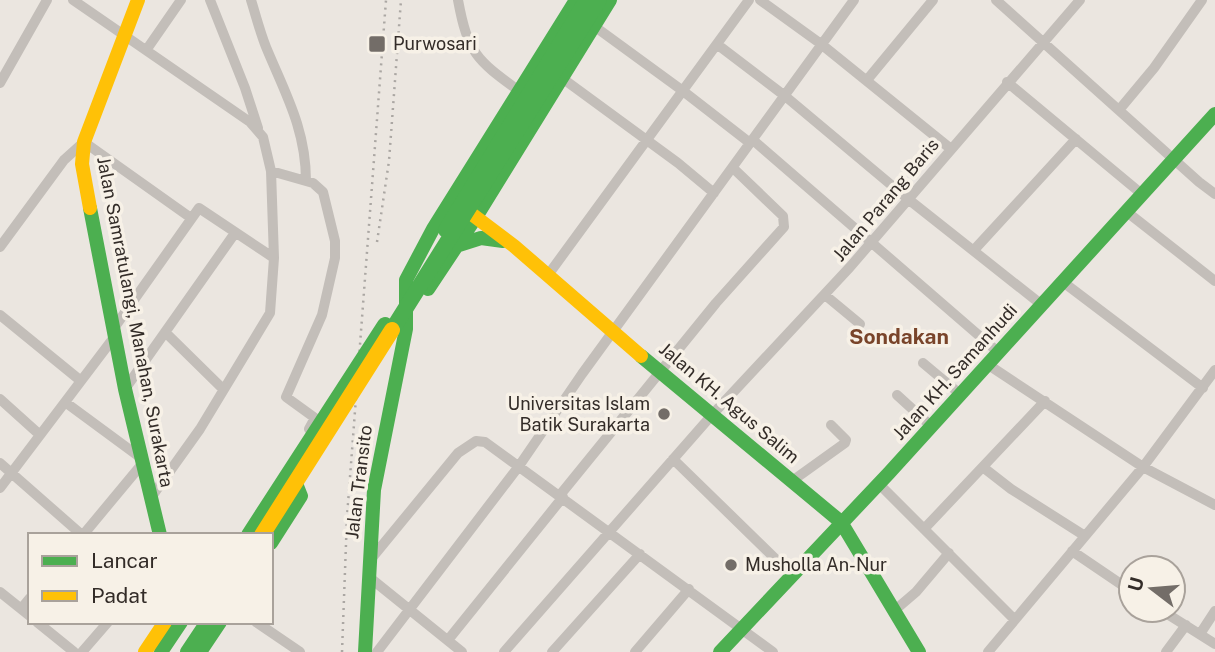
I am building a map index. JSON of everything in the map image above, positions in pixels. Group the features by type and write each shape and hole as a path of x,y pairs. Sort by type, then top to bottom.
{"main road":[{"name":"Jalan Samratulangi, Manahan, Surakarta","path":"138,0 84,142 82,164 125,389 159,533"},
{"path":"408,319 406,280 412,265 576,0"},
{"path":"250,533 430,256 587,0"},
{"path":"263,533 502,158 599,0"},
{"path":"408,319 458,246 610,0"},
{"name":"Jalan KH. Samanhudi","path":"720,652 931,426 1215,114"},
{"name":"Jalan KH. Agus Salim","path":"452,200 510,243 711,416 841,522 919,652"},
{"path":"458,246 471,239 483,237 510,243"},
{"path":"406,289 410,298 422,298"},
{"name":"Jalan Transito","path":"365,652 374,490 408,319"},
{"path":"241,533 273,486 281,482 292,483 299,488 301,496 273,540"},
{"path":"145,652 164,624"},
{"path":"161,652 180,624"},
{"path":"173,652 192,624"},
{"path":"187,652 206,624"},
{"path":"200,652 219,624"}],"street":[{"path":"73,0 240,114 260,132"},
{"path":"147,49 181,0"},
{"path":"150,499 200,429 270,313 274,258 271,171 245,88 210,0"},
{"path":"251,0 265,45 292,103 306,160 306,181"},
{"path":"458,0 473,52 480,61 519,91"},
{"path":"548,275 749,0"},
{"path":"760,0 821,44 951,149"},
{"path":"377,652 519,466 613,331 854,0"},
{"path":"867,80 933,0"},
{"path":"996,0 1215,194"},
{"name":"Jalan Parang Baris","path":"504,652 711,416 872,243 1007,82 1080,0"},
{"path":"1119,110 1154,68 1202,0"},
{"path":"0,83 44,1"},
{"path":"594,26 752,142 998,352"},
{"path":"718,45 785,96 908,199 1042,305"},
{"path":"562,78 714,193"},
{"path":"1007,82 1143,195"},
{"path":"974,250 1076,139"},
{"path":"0,247 64,160 84,142 191,218"},
{"path":"448,640 716,303 784,226 783,216 733,168"},
{"path":"271,171 313,183 323,192 335,241 335,258 322,315 286,397 315,418 273,486"},
{"path":"0,488 81,381 200,208 274,258"},
{"path":"1127,212 1215,281"},
{"path":"125,389 235,233"},
{"path":"1063,282 1202,388"},
{"path":"825,295 860,324"},
{"path":"0,315 81,381"},
{"path":"165,332 223,389"},
{"path":"923,363 960,394"},
{"path":"987,365 1143,467 1215,505"},
{"path":"988,652 1143,467 1215,370"},
{"path":"897,395 931,426"},
{"path":"0,399 40,435"},
{"path":"924,529 1045,401"},
{"path":"65,402 142,461 84,533"},
{"path":"792,481 845,443 846,439 831,425"},
{"path":"462,652 410,608 370,569 466,446 475,441 485,442 519,466 773,652"},
{"path":"673,459 791,574"},
{"path":"0,463 80,533"},
{"path":"984,468 1011,489 1085,536"},
{"path":"878,483 1014,619"},
{"path":"1072,551 1117,582"},
{"path":"895,610 916,592 949,553"},
{"path":"552,652 640,554"},
{"path":"635,652 689,589"},
{"path":"0,592 28,615"},
{"path":"20,609 28,600"},
{"path":"1200,634 1215,611"},
{"path":"39,624 74,652"},
{"path":"82,652 106,624"},
{"path":"259,624 300,652"},
{"path":"1166,652 1186,625 1215,644"}],"railway":[{"path":"342,652 347,517 386,0"},
{"path":"377,242 389,161 401,0"}],"traffic: fast":[{"path":"365,652 374,490 406,329 406,280 433,229 576,0"},
{"path":"446,230 587,0"},
{"path":"392,330 599,0"},
{"path":"428,289 476,217 610,0"},
{"path":"720,652 889,473 1215,114"},
{"path":"90,208 125,389 160,533"},
{"path":"459,245 481,238 503,241"},
{"path":"250,533 385,325"},
{"path":"641,356 841,522 919,652"},
{"path":"273,540 301,496 297,486 286,482"},
{"path":"161,652 180,624"},
{"path":"187,652 206,624"},
{"path":"200,652 219,624"}],"traffic: slow":[{"path":"90,208 82,164 84,142 138,0"},
{"path":"461,206 514,246 641,356"},
{"path":"263,533 392,330"},
{"path":"145,652 164,624"}],"place":[{"name":"Purwosari","path":"377,44"},
{"name":"Universitas Islam Batik Surakarta","path":"664,414"},
{"name":"Musholla An-Nur","path":"731,565"}],"district":[{"name":"Sondakan","path":"899,337"}]}
